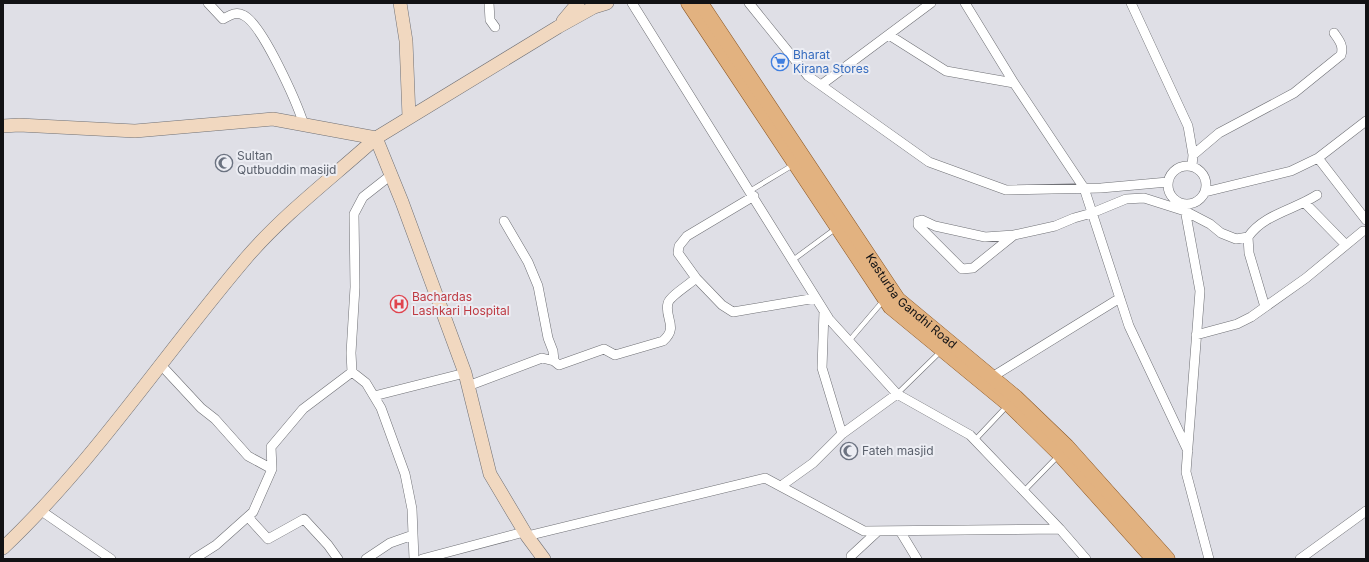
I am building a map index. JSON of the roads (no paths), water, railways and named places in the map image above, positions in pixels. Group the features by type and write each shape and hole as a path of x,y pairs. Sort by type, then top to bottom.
{"main road":[{"name":"Kasturba Gandhi Road","path":"688,3 890,307 941,351 1009,405 1059,454 1153,559"},
{"name":"Kasturba Gandhi Road","path":"701,3 898,299 1016,397 1068,446 1168,559"}],"street":[{"path":"208,3 223,19 236,13 244,15 258,31 294,95 304,125"},
{"path":"400,3 406,41 409,118"},
{"path":"489,3 490,20 495,27"},
{"path":"558,27 578,3"},
{"path":"3,548 65,483 248,256 282,222 376,138 558,27 594,7 607,3"},
{"path":"632,3 752,193 829,319 897,394 970,435 1060,529 1086,559"},
{"path":"749,3 808,76 929,162 1006,190 1084,188 1168,182"},
{"path":"821,86 931,3"},
{"path":"965,3 1014,83 1084,188 1129,326 1188,451"},
{"path":"1131,3 1188,126 1193,154 1192,166"},
{"path":"1193,154 1218,133 1294,93 1341,55 1343,50 1341,42 1334,33"},
{"path":"889,35 946,71 1014,83"},
{"path":"3,126 20,125 135,131 273,119 376,138"},
{"path":"1205,192 1290,171 1318,158 1365,125"},
{"path":"376,138 466,379 490,474 525,534 544,559"},
{"path":"1318,158 1366,220"},
{"path":"1014,235 973,268 967,270 962,269 918,225 918,222 922,220 935,226 985,237 1014,235 1055,226 1126,199 1144,198 1185,207 1197,202 1205,192 1206,179 1203,173 1192,166 1179,167 1174,171 1168,182 1170,194 1185,207 1236,239 1248,237 1261,223 1305,203 1316,195"},
{"path":"391,175 363,197 354,214 355,287 350,353 352,372 366,383 374,396 383,414 405,474 412,509 414,559"},
{"path":"752,193 687,236 679,246 678,252 696,278 722,305 732,312 816,298"},
{"path":"1305,203 1346,245"},
{"path":"1185,207 1200,291 1186,472 1209,559"},
{"path":"504,221 528,262 538,286 554,361"},
{"path":"1196,335 1237,324 1265,307 1306,278 1363,231"},
{"path":"1248,237 1249,253 1265,307"},
{"path":"374,396 466,379 542,358 554,361 559,366 604,349 615,355 663,341 668,336 671,328 668,303 671,298 696,278"},
{"path":"992,378 1120,298"},
{"path":"824,311 822,368 842,434"},
{"path":"161,365 201,408 215,419 248,456 272,469"},
{"path":"194,559 216,545 253,512 272,469 271,448 303,409 352,372"},
{"path":"781,486 813,463 842,434 897,394"},
{"path":"422,559 765,478 864,531 1060,529"},
{"path":"40,510 111,559"},
{"path":"1300,559 1366,511"},
{"path":"248,517 268,539 304,519 328,545 338,559"},
{"path":"851,559 851,556 878,531"},
{"path":"900,531 916,559"},
{"path":"366,559 390,543 413,535"}],"lane":[{"path":"752,193 795,164"},
{"path":"793,260 837,228"},
{"path":"849,341 885,300"},
{"path":"897,394 941,351"},
{"path":"975,440 1009,405"},
{"path":"1024,491 1059,454"}],"place":[{"name":"Bharat Kirana Stores","path":"780,62"},
{"name":"Sultan Qutbuddin masijd","path":"224,163"},
{"name":"Bachardas Lashkari Hospital","path":"399,304"},
{"name":"Fateh masjid","path":"849,451"}]}
